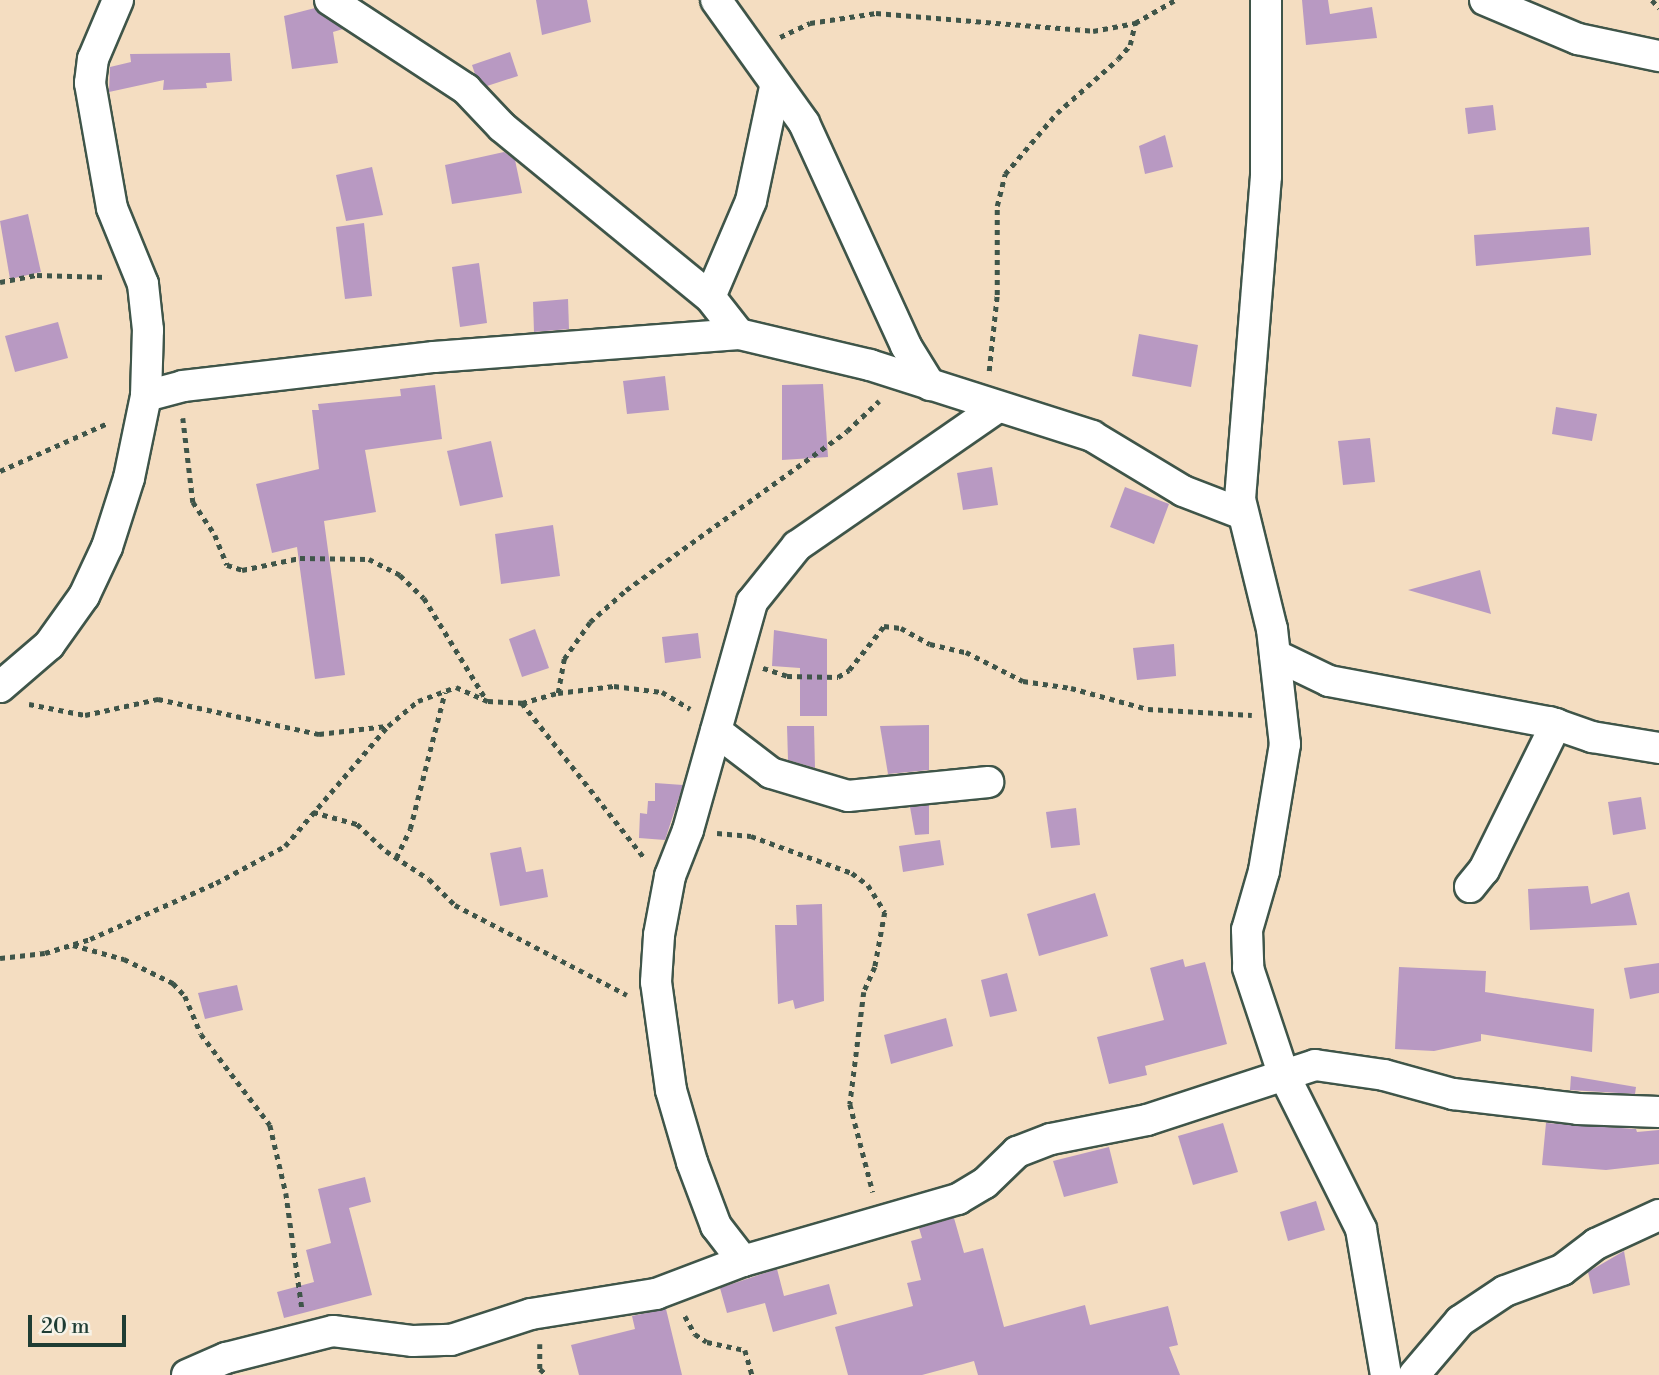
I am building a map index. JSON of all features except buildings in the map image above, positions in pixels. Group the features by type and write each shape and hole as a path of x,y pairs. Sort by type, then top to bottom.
{"street":[{"path":"0,687 49,645 85,596 107,547 129,478 144,402 149,330 143,284 113,208 90,83 93,59 118,0"},
{"path":"330,0 466,89 502,127 709,297 739,334"},
{"path":"716,0 775,87 804,123 821,154 918,381"},
{"path":"1266,0 1266,176 1251,336 1240,499 1275,655 1285,744 1277,804 1247,930 1248,968 1283,1073 1361,1229 1386,1375"},
{"path":"1485,0 1578,39 1659,55"},
{"path":"709,297 751,201 775,87"},
{"path":"144,402 183,386 434,357 739,334 918,381 1092,436 1183,491 1243,514"},
{"path":"743,1261 716,1226 692,1162 671,1090 657,1011 659,935 670,880 688,830 752,602 797,546 991,405"},
{"path":"1275,655 1329,681 1556,724 1592,737 1659,748"},
{"path":"1470,887 1484,870 1500,831 1556,724"},
{"path":"717,727 771,773 848,796 988,782"},
{"path":"187,1375 226,1357 333,1331 413,1341 451,1340 531,1314 656,1294 743,1261 883,1218 958,1199 985,1183 1017,1152 1051,1139 1147,1120 1283,1073 1315,1065 1345,1067 1453,1094 1578,1109 1659,1112"},
{"path":"1414,1375 1460,1321 1505,1291 1562,1270 1596,1244 1659,1216"}],"path":[{"path":"752,52 810,23 877,13 1021,24 1054,31 1093,31 1135,23 1175,0"},
{"path":"1653,0 1659,8"},
{"path":"991,405 997,295 997,206 1005,174 1057,113 1118,59 1130,45 1135,23"},
{"path":"0,282 37,275 100,276 143,284"},
{"path":"558,693 564,660 590,622 626,590 918,381"},
{"path":"183,386 184,442 192,502 215,535 227,565 242,570 300,558 369,559 400,575 424,598 488,701"},
{"path":"0,471 144,402"},
{"path":"736,659 787,676 838,677 849,670 884,626 901,628 930,644 966,652 1023,681 1071,688 1148,709 1200,715 1281,715"},
{"path":"0,958 73,944 216,883 285,846 388,726 418,701 456,687 488,701 522,703 558,693 614,686 662,692 717,727"},
{"path":"396,858 410,829 445,691"},
{"path":"26,704 85,715 158,699 319,734 388,726"},
{"path":"522,703 642,856 670,880"},
{"path":"313,812 357,824 396,858 429,879 455,905 657,1011"},
{"path":"688,830 751,836 852,873 868,885 885,912 875,967 864,992 850,1104 865,1168 883,1218"},
{"path":"73,944 124,959 173,982 185,996 208,1044 270,1125 286,1192 306,1336"},
{"path":"675,1286 695,1334 707,1342 745,1350 752,1375"}]}
